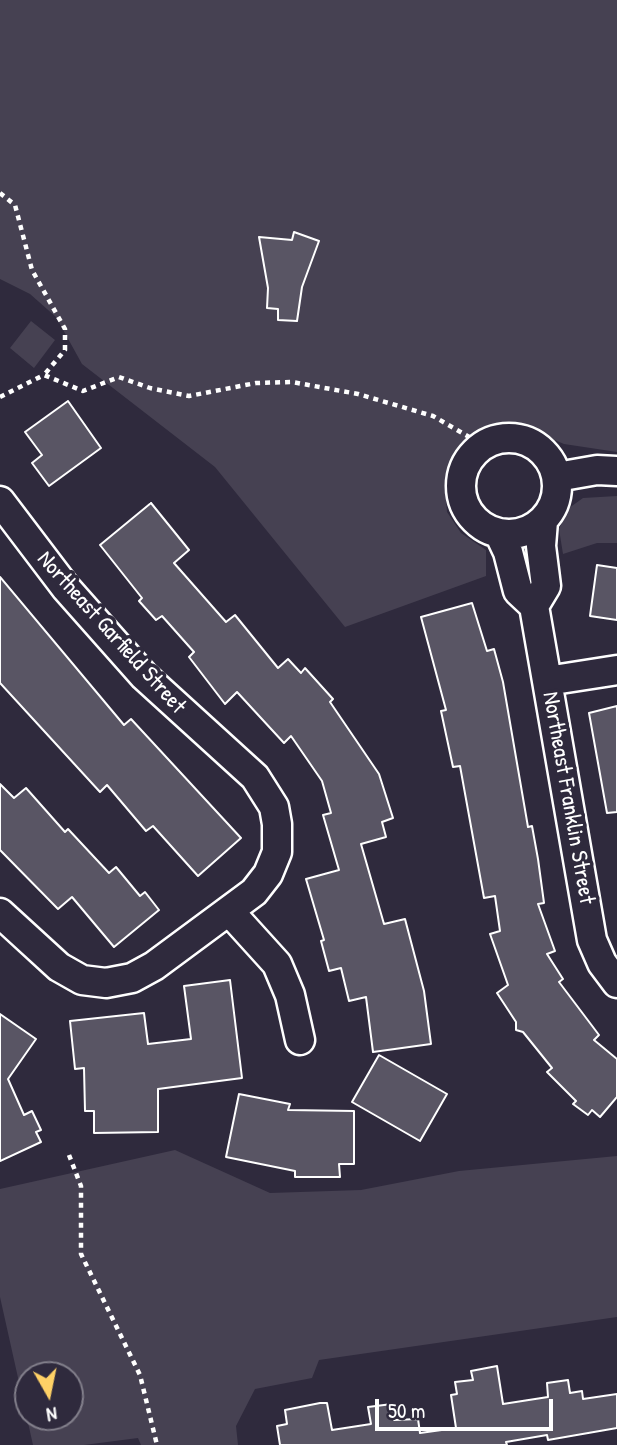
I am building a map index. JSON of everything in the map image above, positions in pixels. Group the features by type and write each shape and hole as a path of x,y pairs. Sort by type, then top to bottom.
{"street":[{"path":"509,438 528,442 550,460 556,477 556,496 543,521 522,533 499,533 474,520 461,495 464,467 482,445 509,438"},
{"path":"556,477 597,470 617,471"},
{"name":"Northeast Garfield Street","path":"0,501 66,588 144,676 255,777 270,799 277,824 276,852 268,874 254,892 229,911"},
{"name":"Northeast Franklin Street","path":"534,606 546,586 541,546 543,521"},
{"name":"Northeast Franklin Street","path":"499,533 508,552 518,591 534,606 592,940 612,969"},
{"path":"547,681 617,670"},
{"path":"0,913 59,967 82,980 106,983 132,978 154,967 229,911 276,964 290,995 300,1040"}],"path":[{"path":"0,193 15,205 32,270 65,329 65,350 44,375 0,397"},
{"path":"44,375 83,391 118,377 150,388 189,396 256,383 292,382 331,388 433,416 482,445"},
{"path":"69,1155 81,1186 80,1254 140,1375 157,1445"}],"shaded area":[{"path":"0,0 617,0 617,452 564,444 517,424 494,428 466,441 453,458 445,486 447,512 461,533 486,550 486,576 345,627 215,467 82,364 56,317 30,294 0,279"},
{"path":"31,321 55,340 34,368 10,348"},
{"path":"617,496 617,543 597,543 563,554 559,529 569,508 583,498"},
{"path":"175,1150 270,1193 361,1190 459,1171 617,1156 617,1317 319,1360 312,1378 255,1389 236,1426 238,1445 141,1445 138,1438 84,1445 33,1445 30,1431 84,1431 84,1361 14,1361 0,1297 0,1189"}],"building":[{"path":"294,232 319,241 302,287 297,321 278,320 278,309 267,308 268,288 259,237 292,240"},
{"path":"68,401 101,448 49,486 32,463 42,455 25,432"},
{"path":"151,503 189,550 174,563 226,622 235,615 278,668 288,659 301,673 305,668 333,699 330,702 379,774 393,818 382,822 386,837 361,844 384,924 405,919 424,991 431,1044 373,1052 366,997 349,1001 341,968 329,971 321,941 324,940 306,879 339,870 323,815 331,813 322,781 291,736 284,743 237,692 225,704 189,657 194,652 162,616 156,620 139,601 142,598 100,545"},
{"path":"597,565 617,568 617,620 590,616"},
{"path":"0,577 124,725 131,719 241,838 198,876 153,826 146,831 107,785 100,792 0,683"},
{"path":"472,603 487,651 494,649 503,682 528,827 532,826 538,859 544,903 538,904 555,951 547,954 563,979 559,982 599,1035 594,1040 617,1059 617,1097 600,1117 592,1110 588,1115 573,1104 576,1101 547,1072 552,1068 523,1032 516,1030 516,1022 497,993 508,985 490,934 500,931 495,896 484,898 460,766 453,767 441,711 446,710 421,617"},
{"path":"617,706 617,812 607,813 589,713"},
{"path":"0,784 14,798 26,788 65,832 68,829 109,873 116,867 140,896 145,892 159,910 114,947 72,897 58,909 0,850"},
{"path":"230,980 242,1078 158,1089 158,1132 94,1133 94,1111 85,1111 84,1068 75,1069 70,1021 144,1013 148,1044 191,1039 184,986"},
{"path":"0,1014 36,1039 8,1079 24,1115 32,1111 41,1130 36,1132 41,1142 0,1161"},
{"path":"379,1055 447,1094 420,1141 352,1102"},
{"path":"239,1094 290,1104 288,1110 354,1111 354,1164 339,1164 340,1177 295,1177 295,1171 226,1157"},
{"path":"497,1366 503,1404 548,1397 547,1383 568,1380 570,1393 582,1391 583,1399 617,1394 617,1428 548,1440 547,1435 506,1442 507,1445 280,1445 277,1426 287,1424 285,1410 320,1403 327,1403 332,1430 371,1424 368,1407 392,1404 394,1420 418,1419 420,1433 456,1428 451,1395 457,1394 455,1382 473,1380 471,1371"}]}
